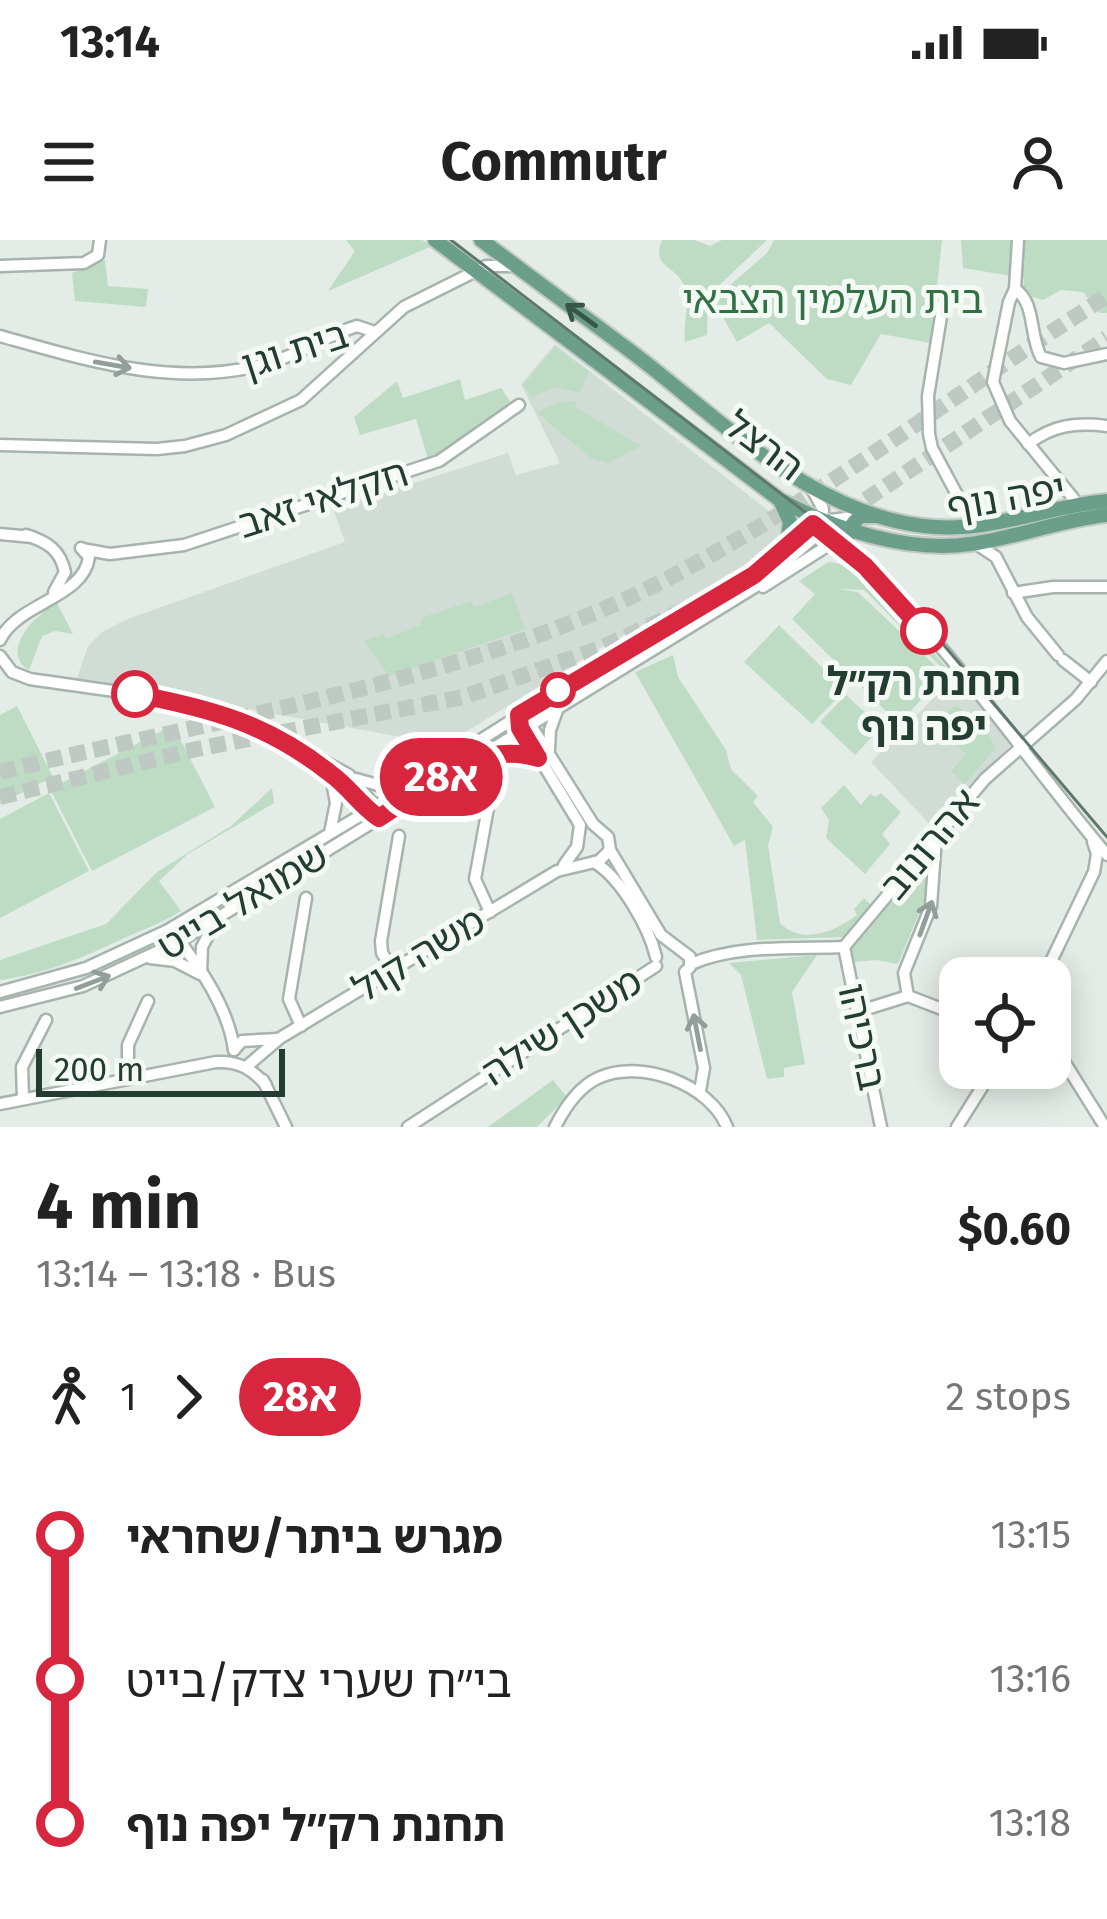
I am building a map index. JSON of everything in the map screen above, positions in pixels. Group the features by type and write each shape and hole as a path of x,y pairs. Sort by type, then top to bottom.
{"main road":[{"name":"הרצל","path":"435,240 780,500"},
{"name":"הרצל","path":"481,240 810,487"},
{"name":"יפה נוף","path":"810,487 928,527 982,526 1107,501"},
{"name":"יפה נוף","path":"780,500 819,525 848,534 869,533 926,544 975,543 1107,515"},
{"path":"780,500 790,521 786,550"},
{"path":"848,534 885,516"}],"street":[{"path":"0,266 84,263 98,255 100,240"},
{"path":"1018,240 1015,289 993,382 1010,422 1076,505 1066,521"},
{"path":"478,272 496,263 521,270"},
{"name":"בית וגן","path":"0,336 104,364 220,374 277,361 357,326 375,332 404,307 478,272"},
{"path":"1015,289 1026,299 1033,341 1041,357 1064,363 1107,354"},
{"path":"944,298 927,420 932,448 963,506 982,526"},
{"path":"0,445 157,449 203,442 290,408 375,332"},
{"name":"חקלאי זאב","path":"110,554 184,544 439,461 519,405"},
{"path":"1028,444 1060,426 1107,426"},
{"path":"810,487 820,501 819,525"},
{"path":"952,528 962,518 963,506"},
{"name":"שמואל בייט","path":"0,992 86,968 168,930 330,833 469,760 754,575 819,525"},
{"name":"שמואל בייט","path":"0,1007 83,986 218,920 412,782 560,704 722,607 781,568 819,525"},
{"path":"0,534 110,554"},
{"path":"722,607 779,579 848,534 1107,855"},
{"path":"26,536 50,545 75,574 85,570"},
{"path":"1005,536 997,545 996,557 1013,593 1036,631 1088,680"},
{"path":"975,543 996,557"},
{"path":"48,599 62,581 65,552 80,548"},
{"path":"80,548 89,557 85,570"},
{"path":"0,640 11,622 110,554"},
{"path":"1013,593 1054,586 1107,587"},
{"path":"0,656 20,676 212,709 349,775 378,785 412,782"},
{"name":"אהרונוב","path":"844,947 1004,760 1066,708 1107,661"},
{"path":"544,756 560,704"},
{"path":"523,722 578,821 579,842 591,861 616,882 651,942 656,962 668,973 684,960 748,951 844,947"},
{"path":"297,749 374,811"},
{"path":"469,760 508,751 544,756 608,837 610,850 661,935 684,960 704,1068 700,1091"},
{"path":"1004,760 1033,762"},
{"path":"330,772 336,803 330,833"},
{"path":"349,775 374,811"},
{"path":"490,911 475,879 492,786"},
{"path":"579,842 590,829 598,829"},
{"path":"1053,957 1097,858 1089,834"},
{"path":"393,970 382,953 381,941 399,836"},
{"path":"908,995 904,973 931,906 937,837"},
{"name":"משה קול","path":"557,872 579,842"},
{"path":"591,861 604,859 610,850"},
{"name":"משה קול","path":"0,1104 244,1058 557,872 591,861"},
{"path":"1085,892 1107,873"},
{"path":"301,1026 289,999 306,898"},
{"path":"202,975 202,947 218,920"},
{"path":"168,930 202,975 286,1127"},
{"name":"ברכיהו","path":"844,947 881,1127"},
{"name":"משכן שילה","path":"408,1127 656,962 665,950 684,960"},
{"path":"147,958 176,961 202,975"},
{"path":"856,1012 908,995 939,1008"},
{"path":"128,1078 128,1045 148,1001"},
{"path":"23,1099 22,1067 46,1020"},
{"path":"226,1021 257,1047 244,1058"},
{"name":"משה קול","path":"248,1041 280,1038"},
{"path":"244,1058 248,1041"},
{"path":"1071,1073 1105,1127"},
{"path":"555,1127 578,1093 606,1075 647,1074 700,1091 727,1127"},
{"path":"957,1127 981,1089"}],"shaded area":[{"path":"555,344 774,515 781,526 778,535 755,565 607,644 445,745 195,696 76,681 88,646 125,620 345,542 333,509 508,453 516,475 560,463 521,384"},
{"path":"955,676 1012,743 936,831 871,762"}],"green space":[{"path":"346,240 422,240 432,246 328,291 355,251"},
{"path":"662,240 694,240 710,246 722,240 767,240 708,296 707,335 685,342 685,287 659,255"},
{"name":"בית העלמין הצבאי","path":"774,240 942,240 931,343 881,334 851,385 827,379 769,323 737,342 713,300 767,253"},
{"path":"961,240 1107,240 1107,313 1100,313 1083,292 1061,290 1043,300 1023,294 1024,278 963,268"},
{"path":"105,260 108,286 148,289 146,307 75,301 72,273"},
{"path":"555,347 589,372 580,393 557,387 531,397 523,385"},
{"path":"460,379 465,400 501,388 511,403 442,454 428,459 416,419 360,435 354,417 397,381 403,398"},
{"path":"575,401 577,408 641,446 608,463 591,458 537,413 556,403"},
{"path":"828,562 860,575 876,588 946,667 944,670 864,590 837,589 858,592 944,674 899,724 792,619 815,594 799,581"},
{"path":"512,593 525,629 389,676 364,641 384,634 386,639 421,625 421,618 471,601 474,607"},
{"path":"57,603 73,634 55,631 42,636 29,670 21,662 19,644 38,616"},
{"path":"779,625 845,690 812,724 744,662"},
{"path":"673,655 678,677 726,750 731,769 758,796 753,802 773,827 768,845 780,923 799,934 819,934 857,915 854,909 864,898 872,906 846,937 757,940 745,840 734,846 635,672"},
{"path":"846,695 881,727 855,755 820,722"},
{"path":"17,706 53,777 0,804 0,715"},
{"path":"954,706 979,723 995,749 965,784 951,771 966,754 939,729"},
{"path":"173,725 215,807 92,871 50,789"},
{"path":"844,785 861,805 870,794 881,793 901,812 882,834 890,844 865,874 826,838 829,820 821,808"},
{"path":"272,788 274,803 188,854 159,881 181,911 76,959 0,980 0,960 106,924 157,872 231,826"},
{"path":"49,793 89,871 0,918 0,819"},
{"path":"929,853 928,892 898,964 852,962 852,943"},
{"path":"817,955 792,992 805,1064 784,1068 784,1077 767,1079 741,975 729,963"},
{"path":"553,1080 567,1097 537,1127 488,1127"}],"tunnel":[{"path":"0,772 338,695 507,646 587,616 663,581 777,516 1107,296"},
{"path":"846,513 1107,338"},
{"path":"0,797 197,749 463,697 603,647 691,607"}],"tram line":[{"path":"451,240 879,569 1107,837"}],"bus line":[{"name":"28א","path":"135,694 212,709 265,730 330,772 379,818 469,760 508,751 538,758 520,728 519,715 754,575 813,524 865,566 924,631"}],"place":[{"name":"תחנת רק״ל יפה נוף","path":"924,631"}]}
